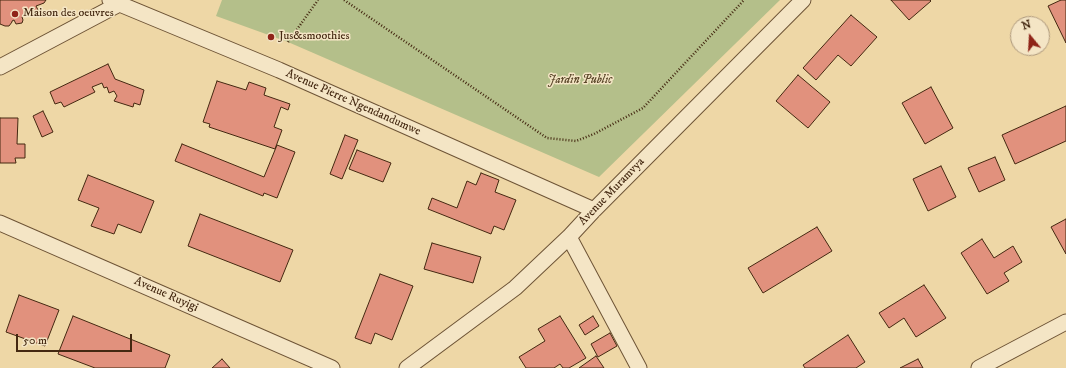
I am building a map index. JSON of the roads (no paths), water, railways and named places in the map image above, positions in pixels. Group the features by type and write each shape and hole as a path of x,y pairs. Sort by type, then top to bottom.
{"street":[{"name":"Avenue Muramvya","path":"407,368 515,288 569,237 803,0"},
{"name":"Avenue Pierre Ngendandumwe","path":"116,1 279,70 594,210"},
{"path":"0,66 116,1"},
{"name":"Avenue Ruyigi","path":"0,223 332,368"},
{"path":"569,237 639,368"},
{"path":"979,368 1066,322"}],"place":[{"name":"Maison des oeuvres","path":"15,14"},
{"name":"Jus&smoothies","path":"271,37"}],"park label":[{"name":"Jardin Public","path":"580,81"}]}
